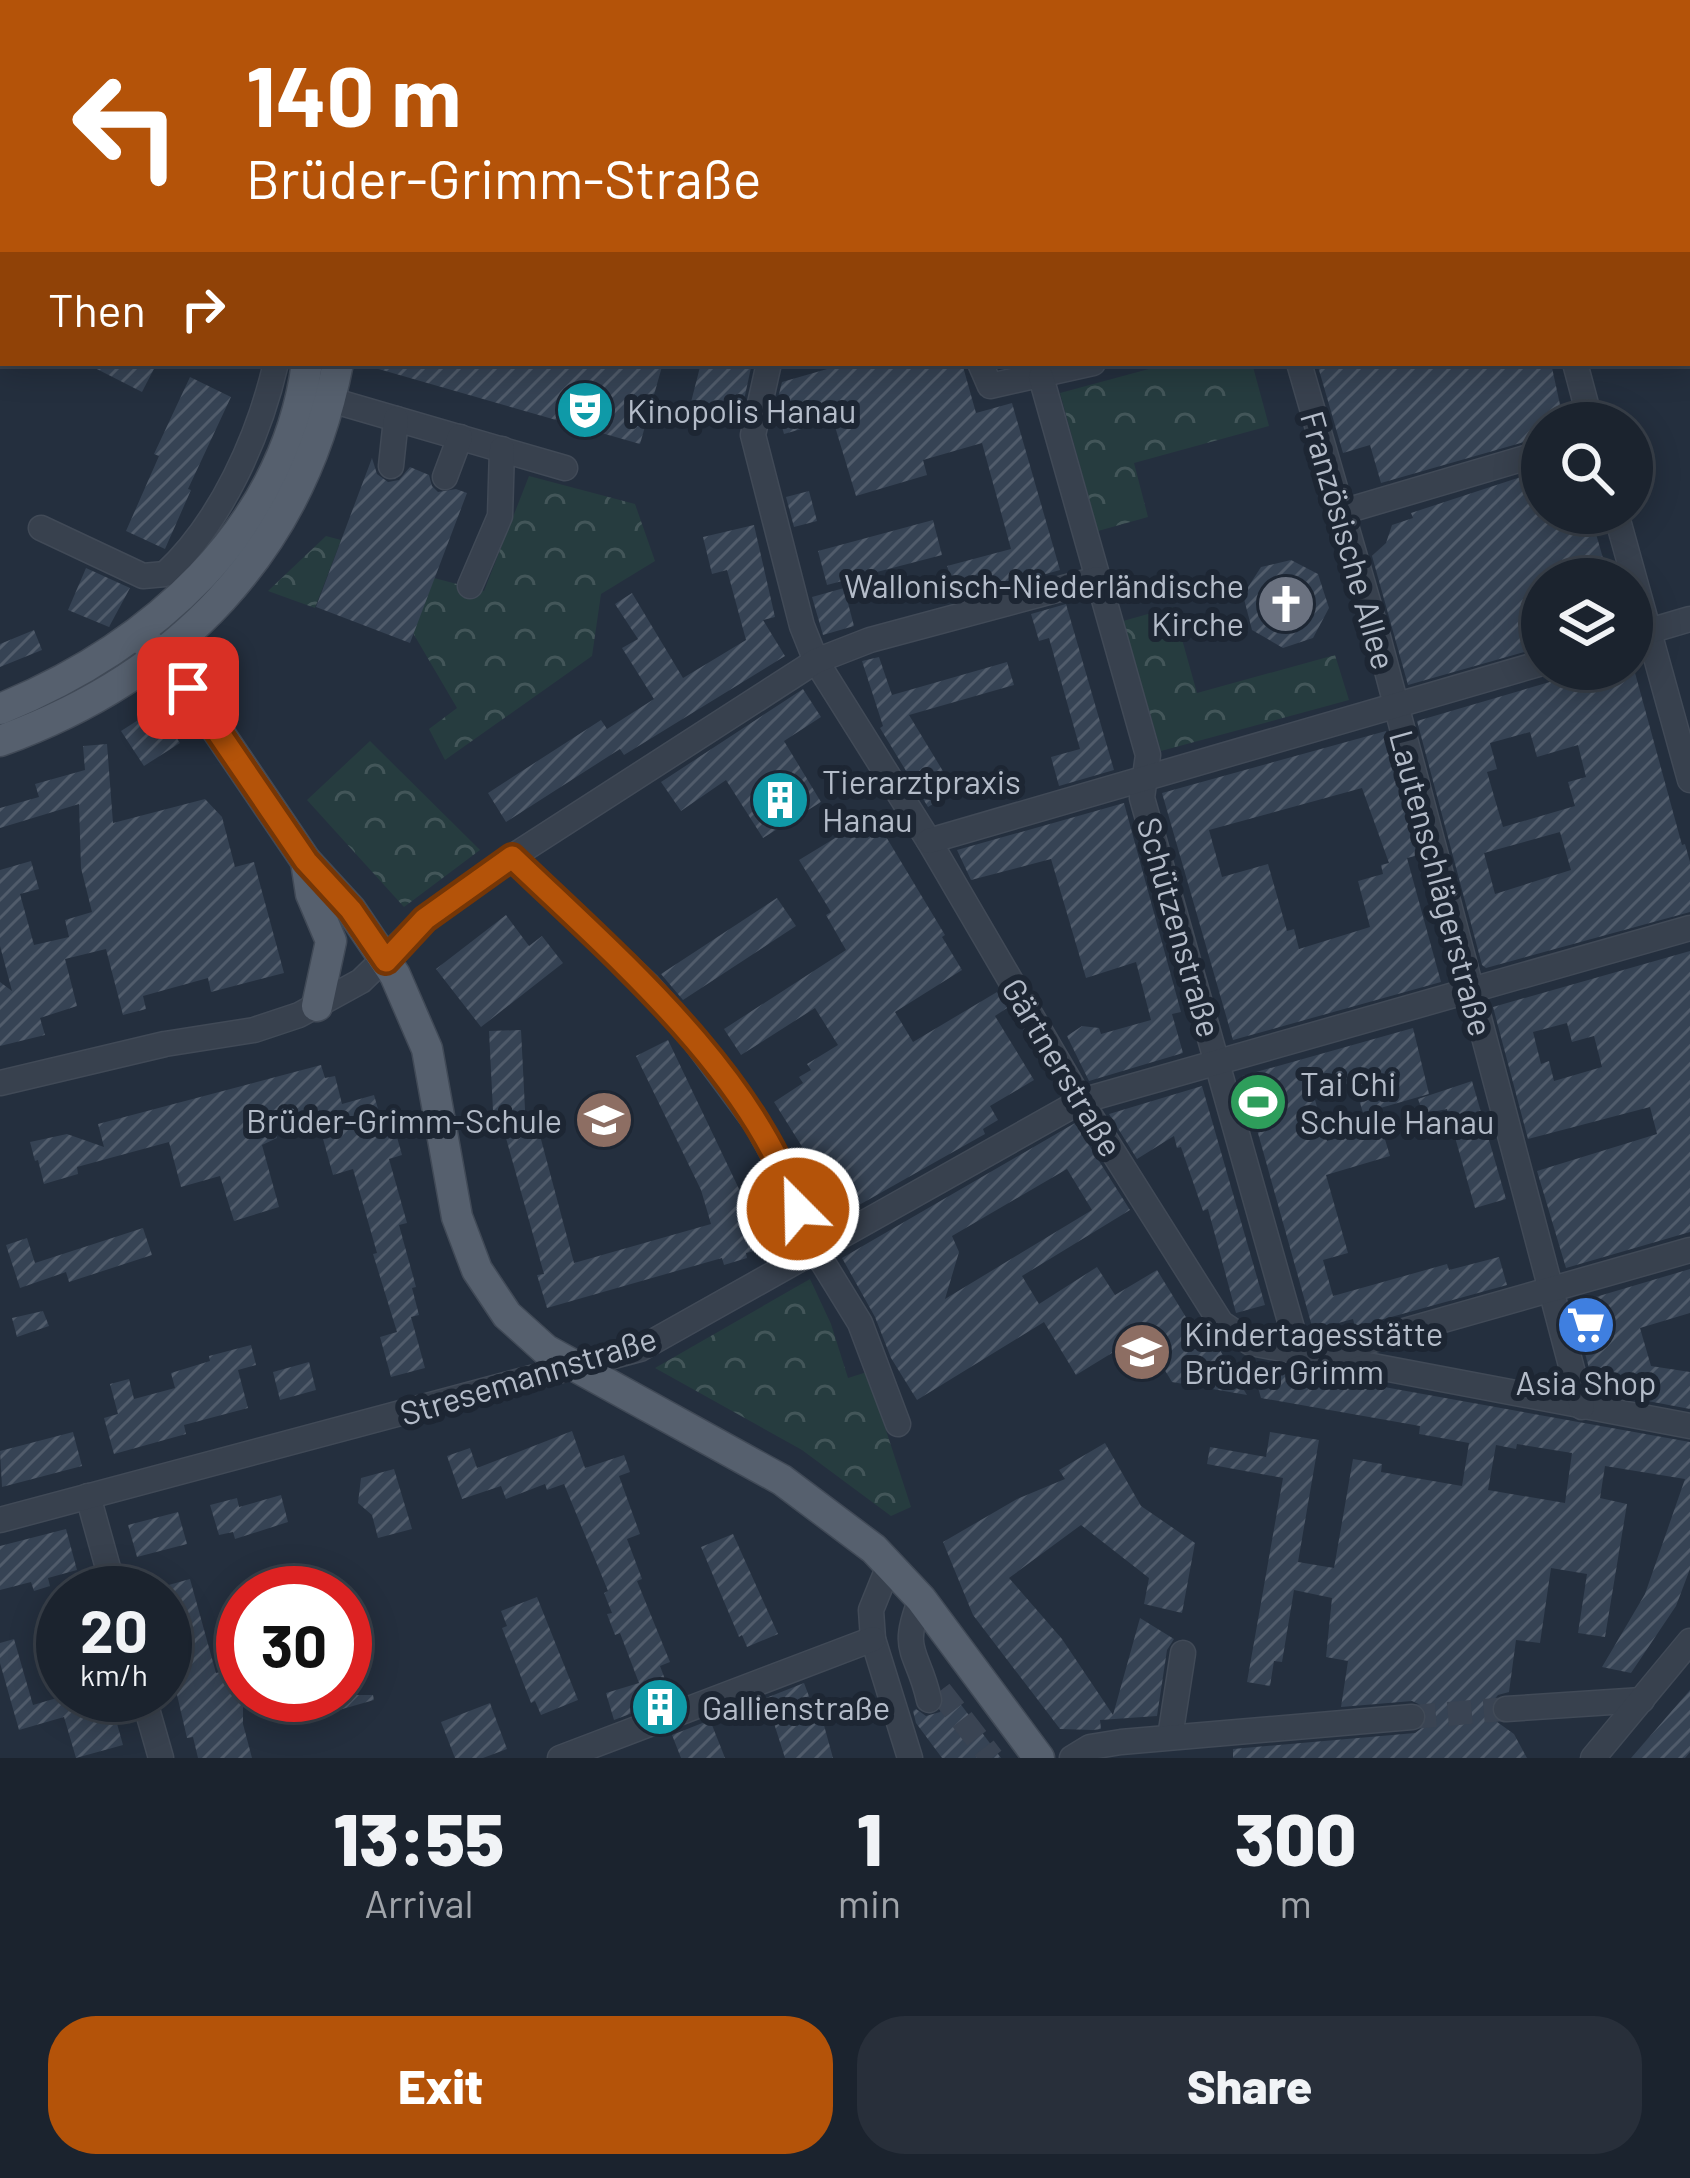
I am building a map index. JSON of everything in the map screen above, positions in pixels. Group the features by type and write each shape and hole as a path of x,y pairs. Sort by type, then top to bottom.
{"main road":[{"path":"0,741 91,700 151,644 253,510 276,470 294,427 306,366"},
{"path":"211,722 196,662 197,644 216,609 277,530 317,447 337,366"},
{"path":"0,709 151,644 216,609"},
{"path":"151,644 306,861 351,910 412,1008 427,1049 457,1217 477,1270 507,1315 546,1350 782,1480 890,1563 1039,1758"},
{"path":"306,861 311,893 331,940 316,1006"}],"street":[{"path":"41,528 143,576 165,574 190,548 239,466 275,366"},
{"name":"Gärtnerstraße","path":"768,366 753,435 802,626 816,661 929,841 1081,1101 1221,1322 1251,1343 1690,1426"},
{"path":"981,366 990,386 1083,366"},
{"name":"Französische Allee","path":"929,841 1395,706 1300,366"},
{"path":"1576,366 1586,402"},
{"path":"1041,377 1148,755 1144,778"},
{"path":"331,400 565,468"},
{"path":"391,466 396,419"},
{"path":"445,478 460,437"},
{"path":"470,586 500,516 502,449"},
{"path":"1342,512 1521,460"},
{"path":"0,1083 166,1044 254,1030 316,1006 361,981 425,919 512,857 816,661 870,640 1097,579"},
{"path":"1653,630 1690,620"},
{"path":"1395,706 1521,669"},
{"path":"1653,671 1690,780"},
{"name":"Lautenschlägerstraße","path":"1395,706 1582,1407"},
{"name":"Schützenstraße","path":"1144,778 1142,798 1307,1355"},
{"path":"512,857 647,984 758,1126 789,1184 806,1234 860,1323 898,1424"},
{"name":"Stresemannstraße","path":"0,1520 640,1349 1081,1101 1690,928"},
{"path":"1307,1355 1690,1250"},
{"path":"88,1496 107,1566"},
{"path":"890,1563 871,1610 872,1640 910,1758"},
{"path":"921,1599 908,1631 910,1649 932,1693"},
{"path":"560,1758 872,1640"},
{"path":"1593,1758 1690,1640"},
{"path":"1170,1737 1183,1653"},
{"path":"1506,1709 1642,1700"},
{"path":"1072,1758 1098,1745 1412,1717"},
{"path":"150,1722 160,1758"}],"green space":[{"path":"1160,366 1253,366 1269,426 1134,463 1148,517 1098,531 1060,393"},
{"path":"529,476 635,504 655,561 601,594 592,656 445,760 429,729 457,708 413,633 434,578 484,591"},
{"path":"326,536 341,540 315,608 268,591"},
{"path":"1173,607 1197,693 1335,655 1349,700 1161,751 1123,621"},
{"path":"370,741 480,850 404,907 307,800"},
{"path":"810,1279 848,1378 867,1372 911,1507 891,1516 802,1450 655,1368"}],"building":[{"path":"91,366 155,366 142,392"},
{"name":"Kinopolis Hanau","path":"375,366 662,366 640,444"},
{"path":"700,366 751,366 739,423 689,410"},
{"path":"838,366 963,366 976,413 1012,403 1060,570 958,599 947,566 1011,549 982,443 923,460 927,475 856,496 833,420 784,434 776,406 782,382"},
{"path":"1318,366 1552,366 1559,402 1521,402 1521,443 1381,483 1370,445 1343,453"},
{"path":"190,377 231,397 165,549 126,531 159,456 154,454"},
{"path":"372,458 377,474 388,482 399,480 410,467 429,475 438,492 456,489 467,493 410,643 316,607"},
{"path":"1521,477 1521,534 1596,534 1603,558 1521,558 1521,653 1408,685 1372,556 1386,543 1392,525 1413,518 1411,513"},
{"path":"809,491 817,521 794,527 786,497"},
{"path":"933,520 942,555 827,585 818,551"},
{"path":"754,525 775,617 763,620 785,656 624,755 620,749 506,822 488,793 601,720 607,729 654,699 622,648 638,639 615,604 632,593 683,678 746,640 727,570 712,574 703,537"},
{"name":"Wallonisch-Niederländische Kirche","path":"1291,560 1318,574 1329,608 1313,638 1283,648 1252,630 1243,595 1261,567"},
{"path":"86,568 130,588 109,627 68,610"},
{"path":"844,588 854,626 823,635 812,597"},
{"path":"1066,604 1114,770 1059,786 1051,757 1080,749 1049,638 1039,641 1031,614"},
{"path":"34,630 42,650 0,667 0,644"},
{"path":"879,657 892,695 1007,662 1014,685 909,715 955,791 928,807 880,728 862,661"},
{"path":"803,689 821,717 784,741 821,802 763,838 726,780 681,811 661,782"},
{"path":"1523,690 1640,690 1690,862 1690,912 1486,968 1417,721","holes":["1530,732 1537,757 1578,745 1586,777 1568,782 1575,806 1503,827 1487,772 1497,769 1490,743","1560,832 1571,870 1495,894 1484,853"]},
{"path":"157,708 180,743 144,766 121,731"},
{"path":"1386,731 1419,855 1407,858 1441,982 1233,1040 1162,793","holes":["1362,788 1389,863 1381,865 1383,874 1358,881 1370,927 1299,949 1294,929 1287,931 1268,864 1222,877 1209,830"]},
{"path":"107,744 113,823 205,799 222,817 235,867 254,862 284,973 211,992 208,978 143,996 146,1009 123,1015 106,949 65,959 77,1006 40,1018 45,1035 0,1046 0,982 12,991 0,946 0,870 31,861 39,889 20,894 34,945 69,937 65,920 92,912 81,868 79,804 0,828 0,808 39,797 35,784 85,770 83,746"},
{"path":"1124,803 1181,1012 1172,1014 1183,1053 1089,1081 1067,1036 1082,1026 1099,1028 1101,1034 1151,1020 1136,962 1086,978 1051,859 971,880 957,850"},
{"path":"873,815 962,970 895,1012 913,1042 997,992 1007,1008 995,1016 1034,1080 990,1106 998,1120 983,1129 985,1134 836,1218 822,1192 828,1188 774,1102 803,1083 799,1077 811,1070 807,1064 838,1045 815,1008 741,1055 724,1029 846,950 826,915 831,912 799,860"},
{"path":"777,898 796,926 683,1000 661,974"},
{"path":"506,915 529,946 542,936 563,963 481,1027 436,969"},
{"path":"1690,951 1690,1232 1566,1268 1537,1171 1657,1134 1650,1107 1528,1139 1493,1007","holes":["1567,1023 1572,1042 1594,1036 1602,1067 1554,1081 1549,1061 1541,1064 1533,1032"]},
{"path":"1413,1028 1429,1094 1363,1113 1354,1082 1313,1093 1327,1141 1381,1126 1390,1156 1326,1175 1348,1253 1323,1260 1333,1296 1447,1264 1449,1270 1499,1257 1507,1285 1355,1327 1353,1319 1313,1330 1242,1076"},
{"path":"521,1030 526,1129 538,1128 574,1263 711,1224 701,1190 636,1056 668,1040 740,1191 772,1186 780,1215 748,1224 755,1251 724,1265 722,1258 547,1308 537,1275 544,1274 504,1131 494,1131 489,1031"},
{"path":"321,1065 325,1078 335,1076 342,1104 374,1095 385,1133 395,1130 402,1155 389,1159 407,1223 399,1225 416,1287 412,1288 419,1315 411,1317 425,1368 391,1377 380,1337 397,1332 373,1254 377,1253 353,1169 333,1175 315,1110 273,1121 277,1138 262,1145 279,1207 234,1221 220,1176 181,1187 169,1142 77,1167 78,1174 44,1184 35,1161 30,1142 67,1134 104,1147 98,1124"},
{"path":"1472,1081 1506,1199 1475,1208 1447,1109 1423,1114 1418,1099"},
{"path":"1202,1086 1265,1305 1236,1313 1208,1209 1203,1211 1174,1136 1137,1159 1109,1114"},
{"path":"1075,1123 1130,1210 1022,1276 1039,1304 1097,1267 1115,1295 1157,1270 1203,1345 1215,1342 1247,1395 1172,1382 1143,1334 1076,1375 1044,1322 917,1400 842,1258","holes":["1067,1169 1092,1210 945,1299 959,1252 952,1236"]},
{"path":"143,1228 152,1255 69,1282 66,1272 20,1288 6,1245 27,1238 35,1263"},
{"path":"1690,1269 1690,1313 1640,1328 1651,1366 1690,1372 1690,1409 1595,1391 1572,1304"},
{"path":"43,1311 49,1326 17,1337 12,1318"},
{"path":"251,1345 256,1365 238,1370 248,1408 184,1425 186,1434 114,1454 104,1418 118,1414 110,1384 129,1379 134,1399 175,1388 171,1373"},
{"path":"309,1362 316,1390 280,1400 273,1372"},
{"path":"1251,1363 1690,1442 1690,1569 1676,1606 1631,1673 1602,1667 1645,1594 1685,1479 1605,1466 1600,1498 1627,1504 1605,1637 1578,1633 1587,1574 1551,1568 1540,1643 1516,1640 1509,1692 1491,1703 1493,1719 1514,1734 1527,1758 1233,1758 1233,1749 1415,1733 1428,1717 1425,1707 1412,1701 1341,1707 1348,1661 1326,1657 1332,1598 1294,1590 1282,1662 1274,1661 1270,1686 1247,1682 1283,1478 1207,1464 1210,1447 1266,1457 1270,1432 1319,1440 1298,1562 1334,1568 1353,1459 1382,1464 1381,1472 1462,1486 1469,1443 1419,1434 1420,1426 1261,1398","holes":["1496,1445 1572,1453 1565,1503 1488,1490"]},
{"path":"572,1431 585,1468 624,1455 630,1472 619,1476 640,1534 627,1539 642,1579 637,1581 670,1662 660,1666 672,1698 614,1720 606,1693 639,1683 620,1633 615,1635 607,1614 612,1613 604,1593 608,1591 564,1484 547,1490 545,1484 506,1499 501,1486 462,1499 447,1456 470,1448 477,1468"},
{"path":"73,1432 82,1466 2,1487 0,1451"},
{"path":"1105,1443 1141,1506 1195,1543 1182,1613 1144,1604 1149,1578 1081,1525 1009,1578 1062,1639 1113,1715 1140,1618 1174,1639 1167,1650 1157,1716 1100,1720 1101,1729 1060,1729 973,1615 943,1542 1017,1499 1065,1479 1059,1470"},
{"path":"394,1469 412,1529 378,1538 372,1515 358,1503 361,1478"},
{"path":"281,1495 288,1522 235,1539 233,1532 219,1535 210,1505 237,1498 239,1507"},
{"path":"178,1512 187,1544 137,1557 128,1525"},
{"path":"66,1529 76,1566 36,1566 36,1590 31,1582 0,1590 0,1546"},
{"path":"733,1534 778,1634 747,1647 701,1547"},
{"path":"192,1586 216,1673 216,1722 243,1722 252,1758 198,1758 193,1737 187,1738 183,1722 192,1722"},
{"path":"537,1597 578,1700 541,1715 535,1701 531,1703 502,1628 507,1626 501,1611"},
{"path":"14,1639 36,1704 36,1722 47,1722 19,1730 0,1663 0,1643"},
{"path":"804,1683 818,1720 822,1718 833,1758 785,1758 766,1698"},
{"path":"947,1686 1001,1758 942,1758 916,1723 913,1711 926,1716 940,1712"},
{"path":"1690,1690 1690,1752 1685,1758 1631,1758"},
{"path":"490,1703 507,1749 483,1758 455,1758 441,1722"},
{"path":"710,1720 725,1758 681,1758 672,1735"},
{"path":"65,1722 117,1722 123,1745 76,1758"}],"tunnel":[{"path":"940,1691 992,1758"},
{"path":"1412,1717 1506,1709"}],"place":[{"name":"Kinopolis Hanau","path":"585,410"},
{"name":"Wallonisch-Niederländische Kirche","path":"1286,604"},
{"name":"Tierarztpraxis Hanau","path":"780,800"},
{"name":"Tai Chi Schule Hanau","path":"1258,1102"},
{"name":"Brüder-Grimm-Schule","path":"604,1120"},
{"name":"Asia Shop","path":"1586,1325"},
{"name":"Kindertagesstätte Brüder Grimm","path":"1142,1352"},
{"name":"Gallienstraße","path":"660,1707"}],"route":[{"path":"188,688 306,861 351,910 386,961 425,919 512,857 647,984 683,1025 758,1126 798,1209"}]}
